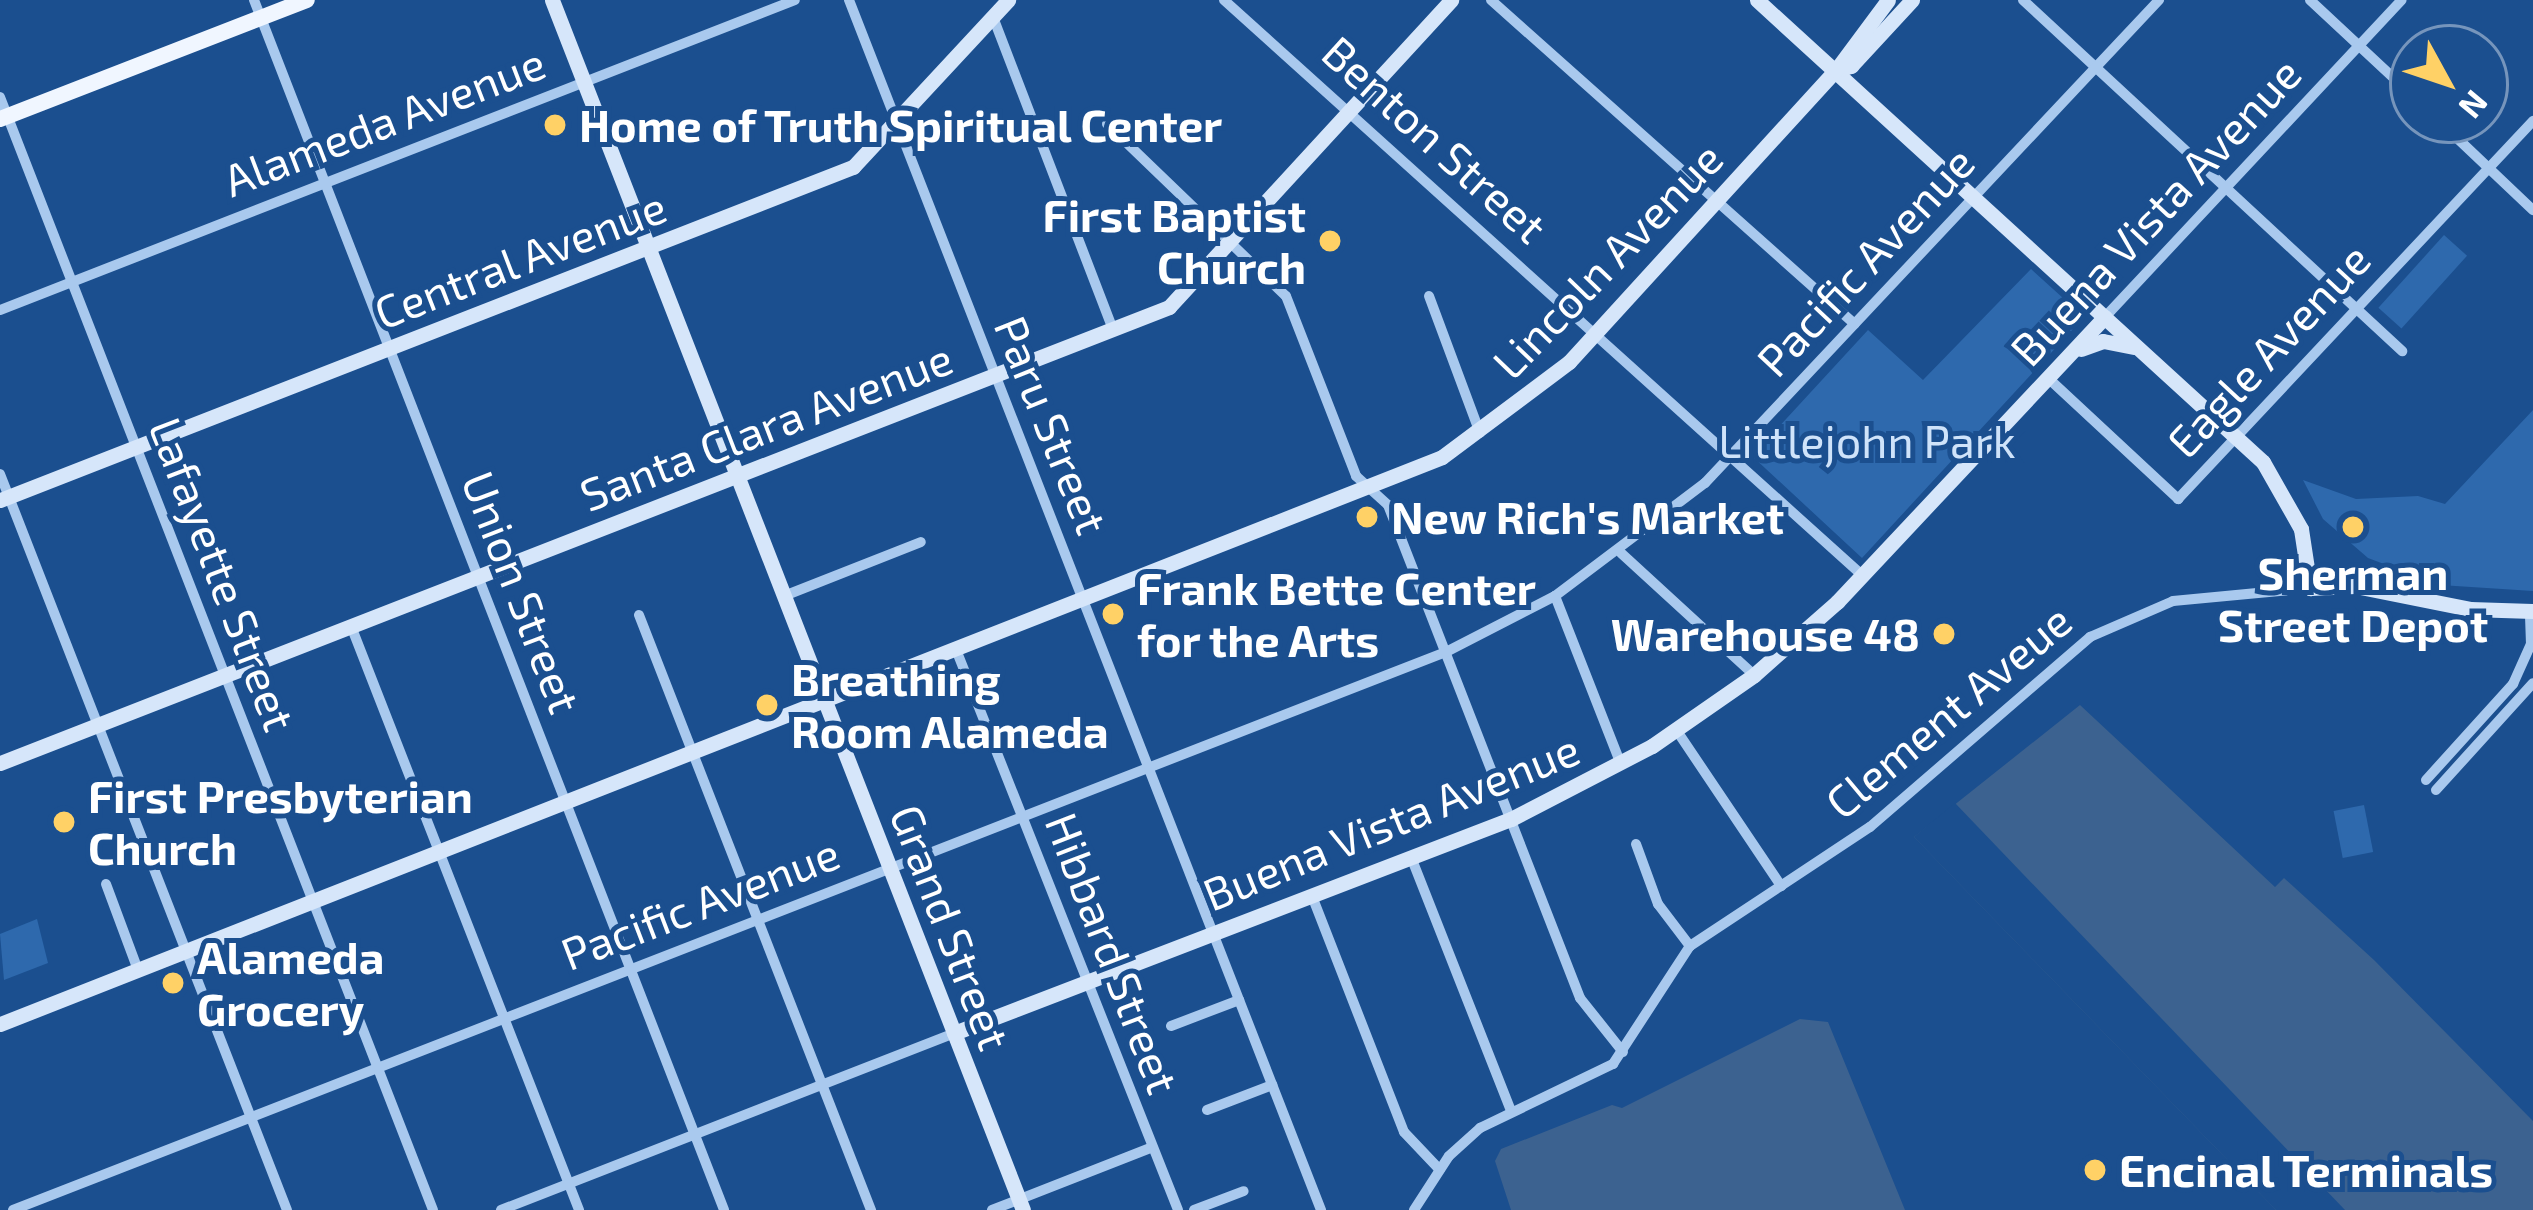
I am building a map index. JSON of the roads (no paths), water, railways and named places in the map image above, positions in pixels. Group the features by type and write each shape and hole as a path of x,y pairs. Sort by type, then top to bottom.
{"main road":[{"path":"4,118 257,9 307,0"}],"street":[{"name":"Grand Street","path":"552,0 1021,1205"},
{"name":"Alameda Avenue","path":"0,310 795,0"},
{"name":"Paru Street","path":"849,0 1321,1210"},
{"name":"Central Avenue","path":"4,499 853,167 897,125 1008,0"},
{"name":"Benton Street","path":"1224,0 1734,454 1863,576"},
{"name":"Santa Clara Avenue","path":"0,763 1180,300 1451,0"},
{"path":"1491,0 1855,324"},
{"path":"1757,0 2235,437 2290,501 2310,588 2355,586 2470,610 2532,611 2531,644 2513,684 2426,780"},
{"name":"Lincoln Avenue","path":"0,1024 1372,490 1480,433 1597,332 1836,70 1888,0"},
{"name":"Lincoln Avenue","path":"1836,70 1851,66 1912,0"},
{"path":"2024,0 2402,351"},
{"name":"Pacific Avenue","path":"13,1210 1445,652 1555,596 1622,553 1734,454 2159,0"},
{"path":"2310,0 2389,73"},
{"name":"Buena Vista Avenue","path":"501,1210 1511,819 1621,764 1676,730 1754,676 1863,576 2402,0"},
{"name":"Union Street","path":"257,9 724,1210"},
{"path":"993,17 1113,328"},
{"name":"Lafayette Street","path":"0,97 4,118 433,1210"},
{"name":"Eagle Avenue","path":"2048,378 2178,499 2533,121"},
{"path":"1107,124 1115,140 1286,296 1357,476 1388,505 1588,1016 1623,1052"},
{"path":"2464,144 2533,210"},
{"path":"1429,296 1480,433"},
{"path":"2071,354 2104,341 2136,348"},
{"path":"0,474 4,499 287,1210"},
{"path":"784,596 921,542"},
{"path":"1622,553 1754,676"},
{"name":"Clement Aveue","path":"1690,946 1870,827 2114,621 2173,601 2310,588"},
{"path":"1555,596 1621,764"},
{"path":"639,615 871,1210"},
{"path":"351,626 579,1210"},
{"name":"Hibbard Street","path":"957,652 1178,1210"},
{"path":"2436,790 2533,682"},
{"path":"1676,730 1781,886"},
{"path":"1414,1210 1465,1139 1511,1111 1595,1077 1623,1052 1690,946 1658,904 1636,844"},
{"path":"1411,856 1511,1111"},
{"path":"106,884 138,970"},
{"path":"1312,896 1404,1132 1440,1170"},
{"path":"1172,1026 1239,1000"},
{"path":"1207,1110 1272,1085"},
{"path":"992,1210 1021,1205 1150,1148"},
{"path":"1193,1210 1244,1191"}],"place":[{"name":"Home of Truth Spiritual Center","path":"555,125"},
{"name":"First Baptist Church","path":"1330,241"},
{"name":"New Rich's Market","path":"1367,517"},
{"name":"Sherman Street Depot","path":"2353,527"},
{"name":"Frank Bette Center for the Arts","path":"1113,614"},
{"name":"Warehouse 48","path":"1944,634"},
{"name":"Breathing Room Alameda","path":"767,705"},
{"name":"First Presbyterian Church","path":"64,822"},
{"name":"Alameda Grocery","path":"173,983"},
{"name":"Encinal Terminals","path":"2095,1170"}],"park label":[{"name":"Littlejohn Park","path":"1867,441"}]}
